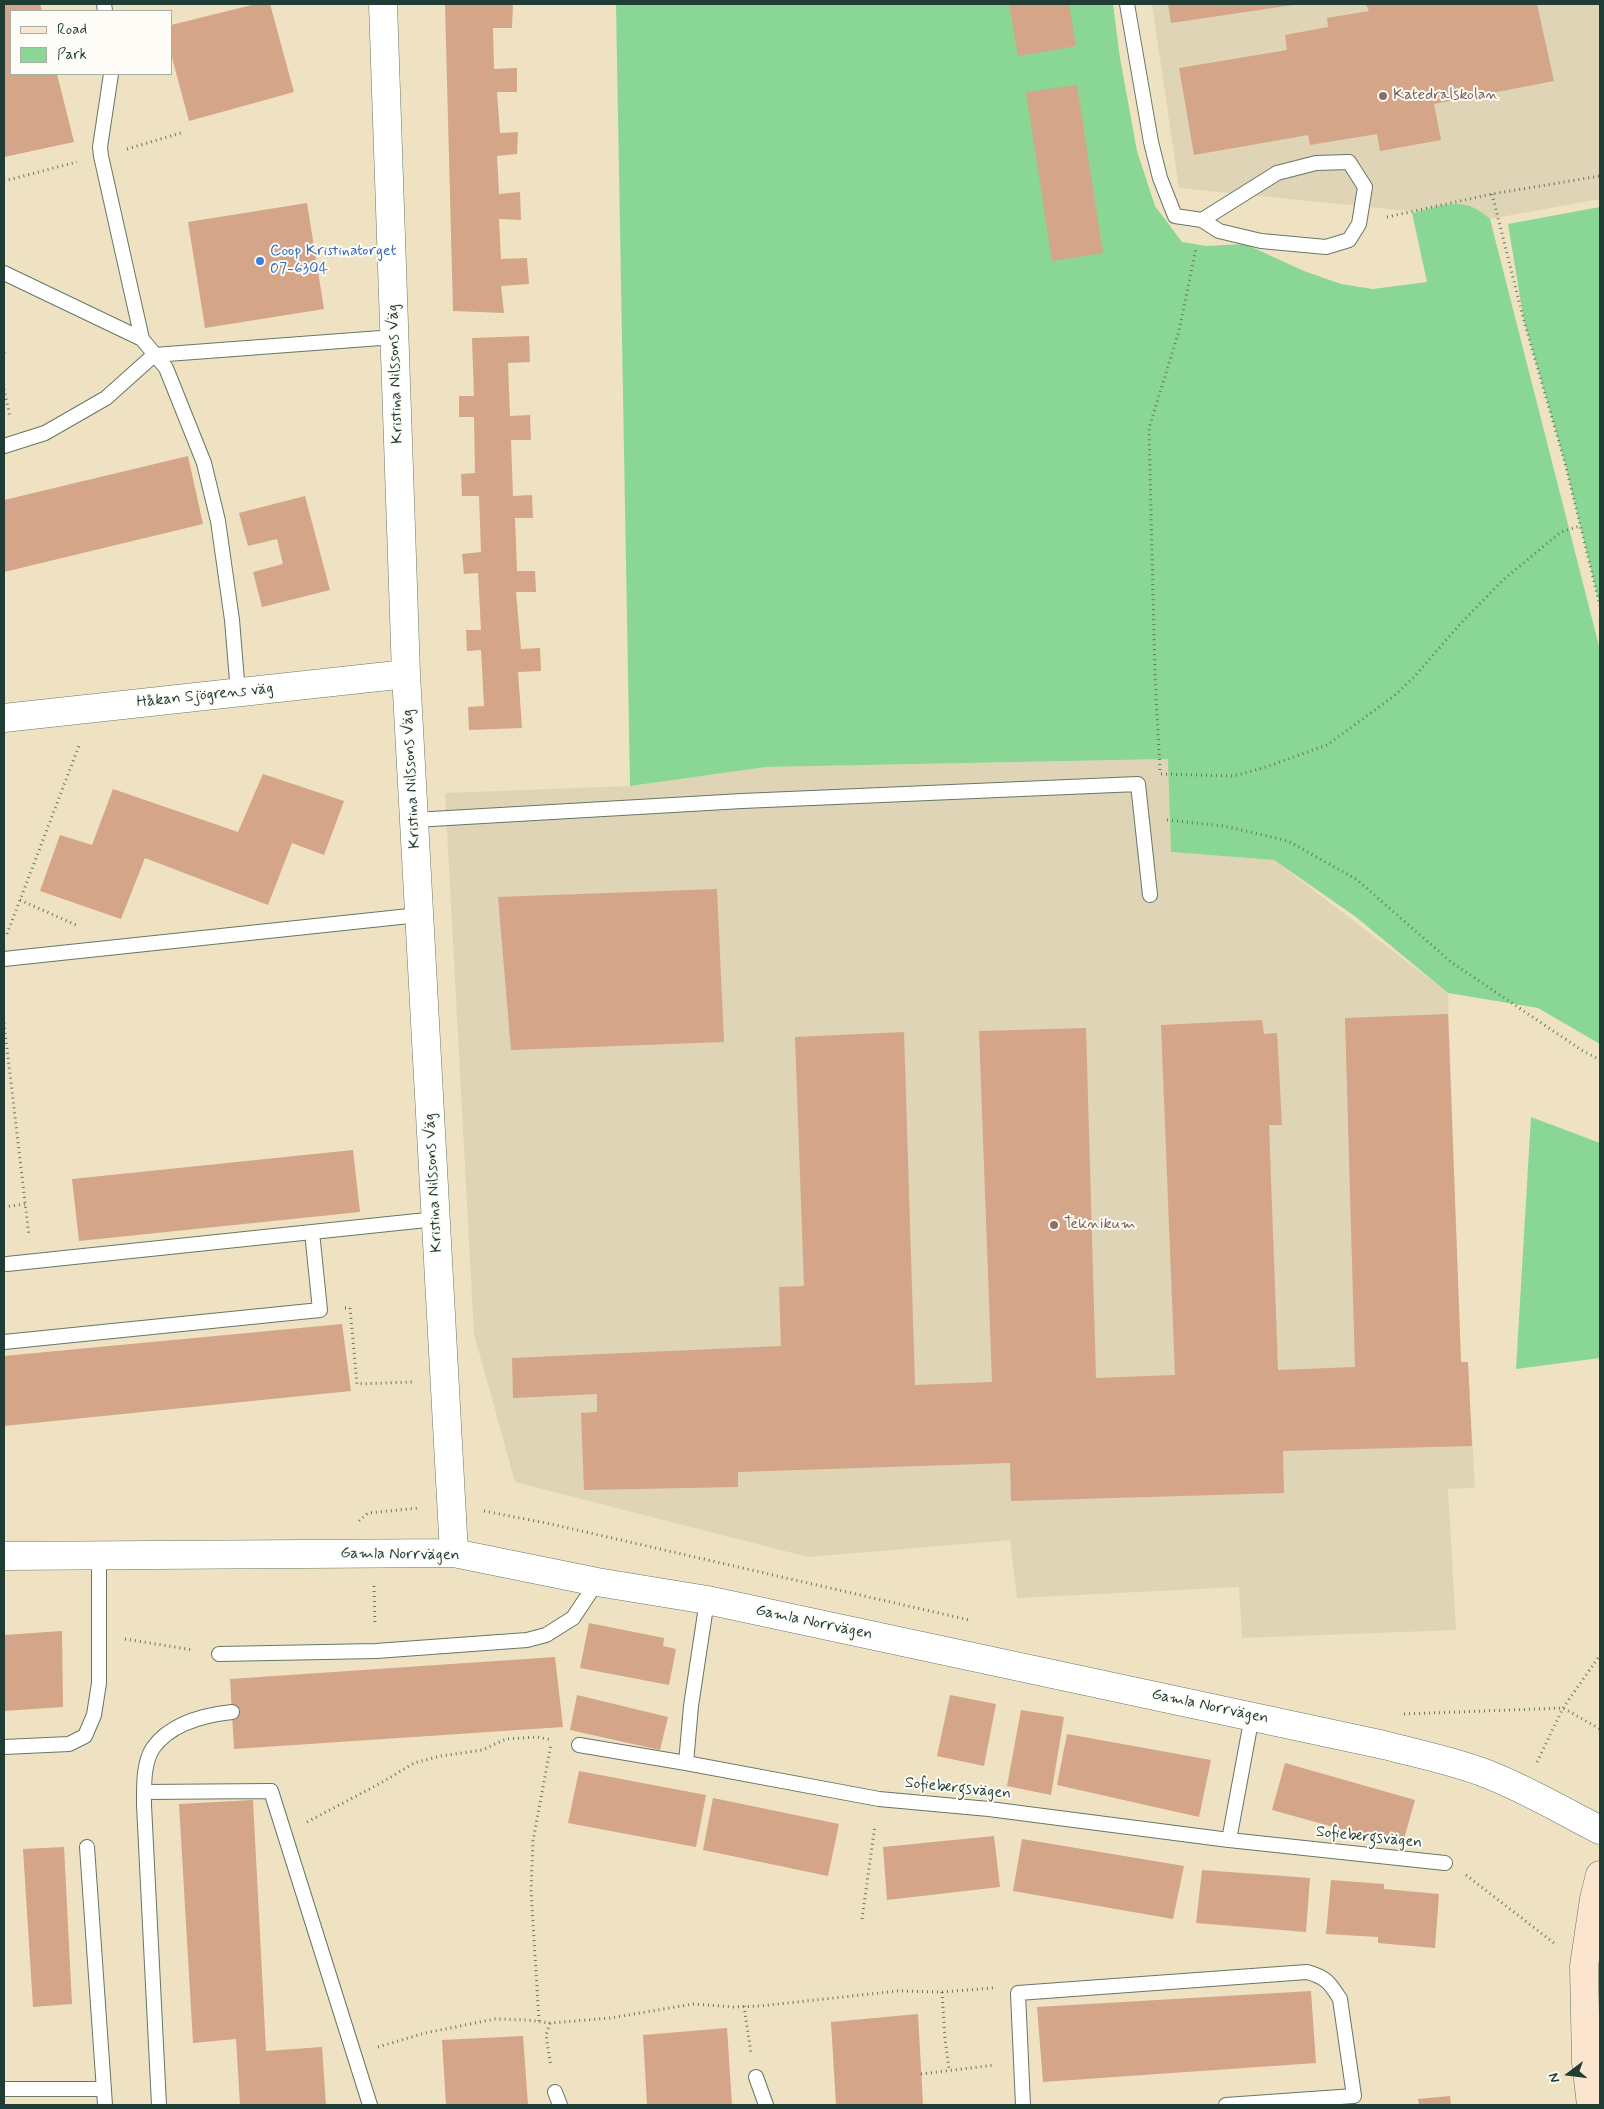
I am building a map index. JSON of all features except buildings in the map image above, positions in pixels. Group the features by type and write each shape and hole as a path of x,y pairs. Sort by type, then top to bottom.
{"street":[{"name":"Kristina Nilssons Väg","path":"383,4 406,674 454,1553"},
{"name":"Håkan Sjögrens väg","path":"4,718 406,674"},
{"name":"Gamla Norrvägen","path":"4,1556 454,1553 598,1582 707,1600 1384,1745 1455,1763 1488,1774 1524,1790 1600,1830"},
{"path":"1591,2105 1593,2062 1584,1966 1594,1899 1600,1875"}],"lane":[{"path":"1127,4 1151,142 1160,178 1175,216 1202,220 1219,232 1261,241 1326,247 1349,240 1360,224 1365,188 1349,162 1316,163 1277,173 1202,220"},
{"path":"111,75 100,147 142,339 166,368 206,471 220,539 232,620 238,693"},
{"path":"4,273 142,339"},
{"path":"4,446 45,433 106,398 154,355 394,337"},
{"path":"414,820 742,801 1138,784 1150,894"},
{"path":"4,958 419,915"},
{"path":"7,1264 436,1220"},
{"path":"4,1342 320,1310 312,1232"},
{"path":"4,1747 69,1744 85,1736 94,1715 99,1683 99,1555"},
{"path":"218,1654 376,1651 527,1640 546,1635 573,1618 598,1582"},
{"path":"686,1763 691,1706 707,1600"},
{"path":"159,2105 144,1792 145,1775 152,1749 167,1734 211,1714 232,1712"},
{"path":"1229,1840 1252,1716"},
{"name":"Sofiebergsvägen","path":"579,1745 879,1799 989,1809 1229,1840 1445,1863"},
{"path":"144,1792 271,1791 370,2105"},
{"path":"88,1846 105,2105"},
{"path":"1023,2105 1018,1993 1307,1972 1322,1976 1332,1985 1340,1999 1354,2096 1226,2105"},
{"path":"756,2077 766,2105"},
{"path":"4,2088 104,2089"}],"path":[{"path":"1360,224 1492,194 1600,176"},
{"path":"1492,194 1600,606"},
{"path":"1161,783 1155,676 1149,428 1179,331 1202,220"},
{"path":"1160,774 1233,776 1264,768 1327,745 1394,696 1414,677 1461,623 1504,579 1561,532 1580,526"},
{"path":"4,941 93,709"},
{"path":"1163,819 1224,826 1288,841 1356,879 1451,962 1582,1051 1600,1060"},
{"path":"20,900 125,946"},
{"path":"4,1023 32,1261"},
{"path":"4,1207 25,1204"},
{"path":"320,1310 350,1308 357,1384 445,1381"},
{"path":"374,1554 376,1651"},
{"path":"98,1635 218,1654"},
{"path":"1524,1790 1563,1708 1600,1655"},
{"path":"1402,1714 1563,1708 1600,1729"},
{"path":"285,1834 414,1763 441,1756 482,1750 506,1739 537,1737 579,1745"},
{"path":"540,2021 534,1961 531,1880 533,1841 552,1740"},
{"path":"862,1919 879,1799"},
{"path":"1445,1863 1467,1875 1584,1966"},
{"path":"355,2057 391,2042 495,2019 550,2023 610,2018 693,2004 744,2006 810,2002 898,1991 942,1992 997,1988 1018,1993"},
{"path":"942,1992 949,2069"},
{"path":"744,2006 756,2077"},
{"path":"550,2023 546,2035 557,2099"},
{"path":"921,2074 949,2069 1021,2065"}],"shaded area":[{"name":"Katedralskolan","path":"1152,4 1600,4 1600,199 1490,219 1179,188"},
{"path":"1169,759 1171,852 1274,860 1448,993 1461,1362 1468,1362 1475,1488 1448,1489 1456,1630 1242,1638 1239,1587 1017,1598 1010,1540 808,1557 515,1482 474,1334 445,793 630,786 766,767"}],"green space":[{"path":"616,4 1113,4 1120,58 1137,151 1155,206 1182,242 1206,246 1245,244 1304,271 1341,284 1373,289 1427,282 1412,213 1444,205 1462,204 1480,211 1490,219 1600,650 1600,1044 1538,1008 1448,993 1356,917 1274,860 1171,852 1168,759 766,767 630,786"},
{"path":"1600,207 1600,606 1565,463 1524,321 1508,224"},
{"path":"1531,1117 1600,1143 1600,1358 1516,1369"}],"place":[{"name":"Katedralskolan","path":"1383,96"},
{"name":"Coop Kristinatorget 07-6304","path":"260,261"},
{"name":"Teknikum","path":"1054,1225"}]}
